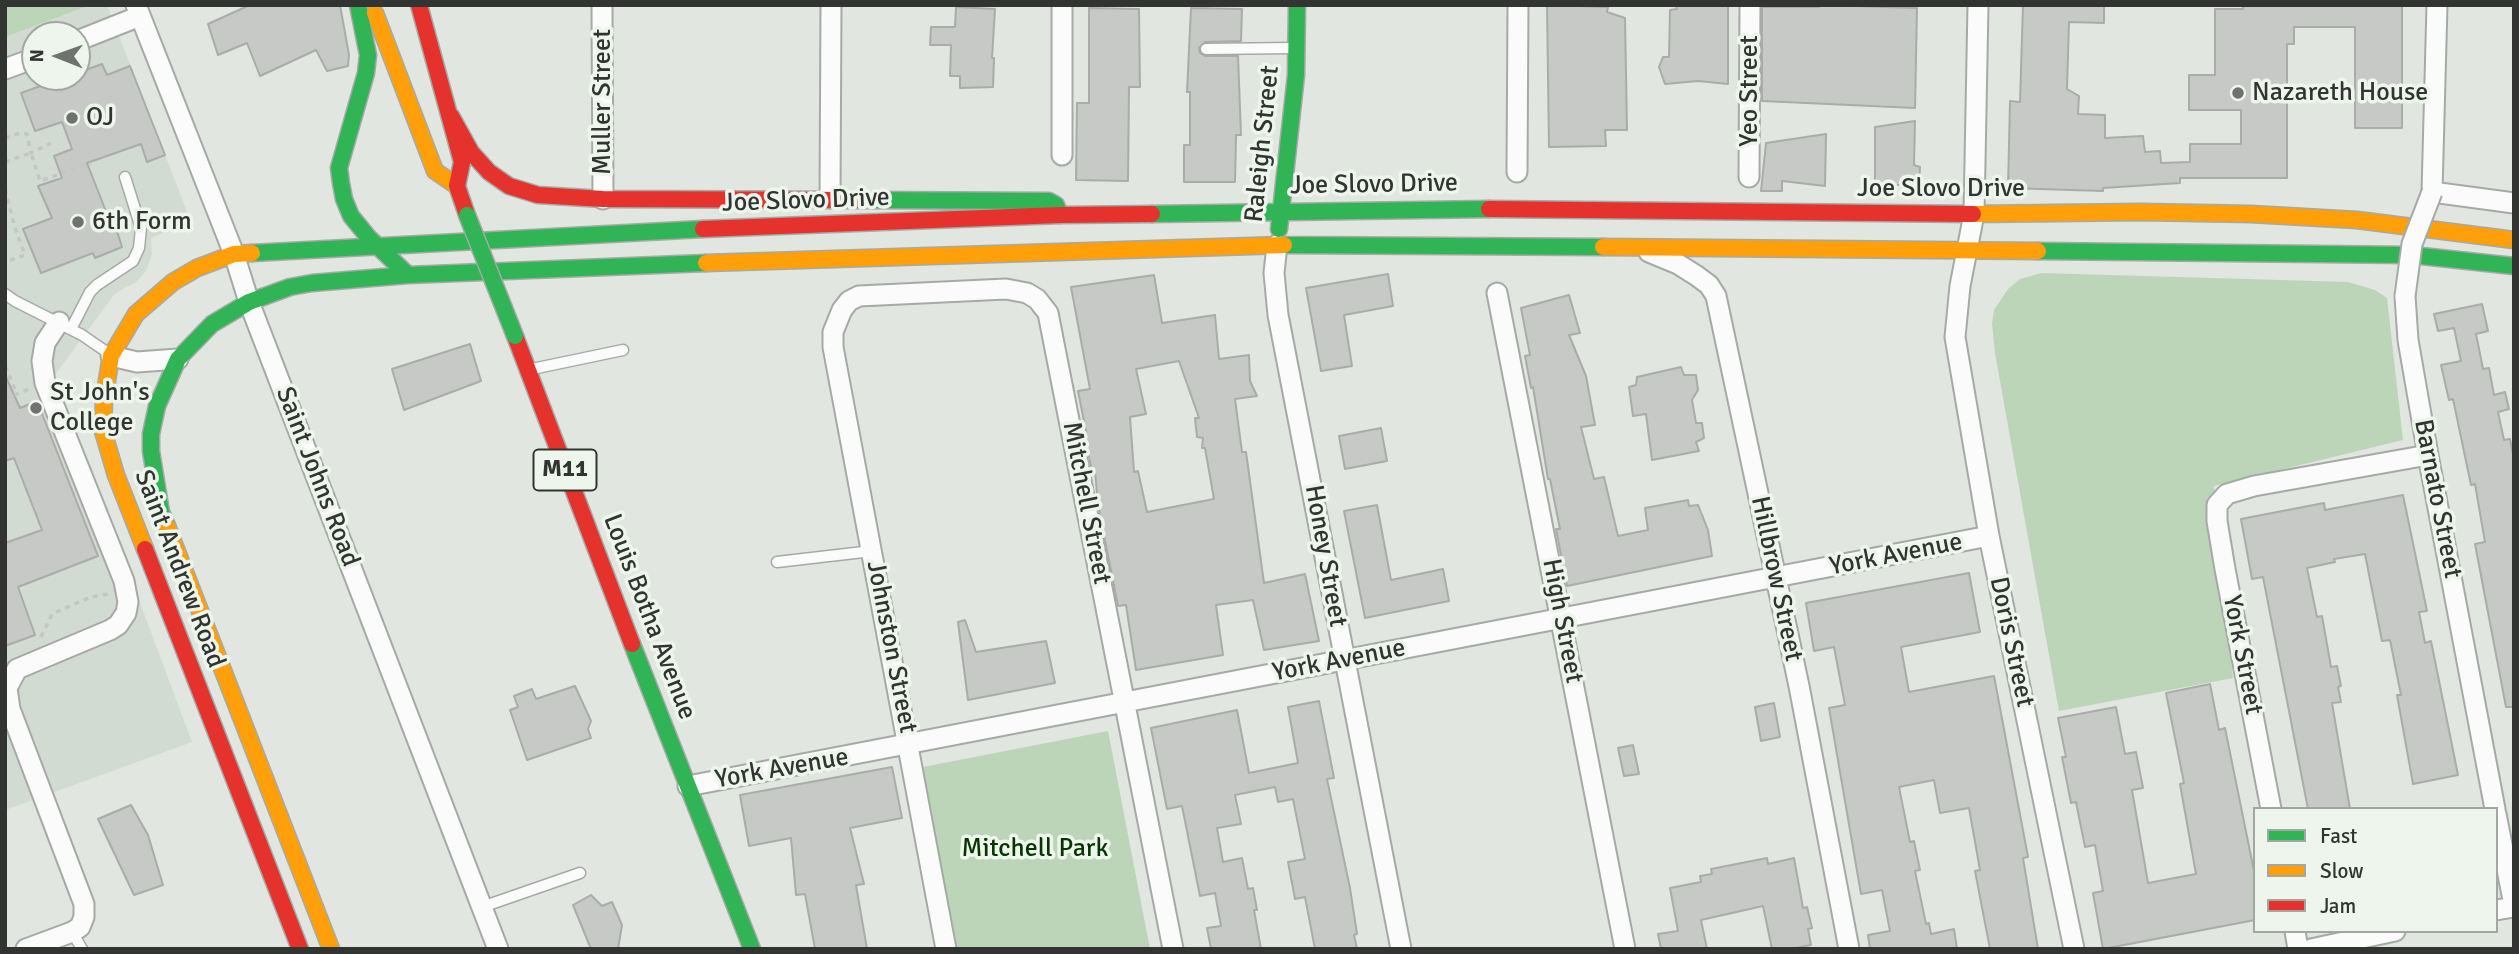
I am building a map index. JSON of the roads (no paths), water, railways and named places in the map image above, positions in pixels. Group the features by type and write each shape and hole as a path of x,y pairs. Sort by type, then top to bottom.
{"main road":[{"path":"358,5 367,41 367,64 345,143 340,168 341,183 351,216 408,275"},
{"name":"Louis Botha Avenue","path":"372,5 435,171 457,186"},
{"name":"Louis Botha Avenue","path":"419,5 462,162 457,186 467,215 751,949"},
{"name":"Raleigh Street","path":"1277,245 1296,75 1297,5"},
{"path":"451,116 476,159 509,186 555,197 1035,200 1049,201 1056,205 1060,215"},
{"name":"Joe Slovo Drive","path":"234,254 376,244 1060,215 1458,209 1974,214 2141,212 2289,216 2357,220 2514,240"},
{"path":"249,302 290,287 312,283 408,275 1277,245 2365,253 2514,266"},
{"name":"Saint Andrew Road","path":"234,254 197,268 151,300 136,314 111,356 103,431 111,460 300,949"},
{"name":"Saint Andrew Road","path":"249,302 212,324 178,359 161,396 151,434 152,466 161,512 331,949"}],"street":[{"name":"Muller Street","path":"602,5 603,199"},
{"path":"830,198 831,5"},
{"path":"1062,5 1062,155"},
{"path":"1517,172 1518,5"},
{"name":"Yeo Street","path":"1749,177 1750,5"},
{"name":"Doris Street","path":"1978,5 1974,214 1955,337 1989,536 2074,949"},
{"name":"Barnato Street","path":"2437,5 2432,192 2412,244 2405,296 2408,340 2495,807"},
{"path":"91,34 138,11"},
{"name":"Saint Johns Road","path":"138,11 234,254 249,302 498,949"},
{"path":"2432,192 2514,203"},
{"name":"Honey Street","path":"1277,245 1274,273 1278,315 1401,949"},
{"name":"Hillbrow Street","path":"1643,249 1698,276 1709,285 1716,296 1776,578 1849,949"},
{"name":"Mitchell Street","path":"833,346 833,332 842,310 849,301 870,294 1006,289 1027,293 1045,306 1172,949"},
{"name":"High Street","path":"1497,293 1625,949"},
{"path":"26,949 77,940 84,917 84,904 10,709 7,688 17,669 118,625 126,613 128,602 124,581 43,371 45,343 65,325"},
{"name":"Johnston Street","path":"833,346 946,949"},
{"path":"111,356 137,362 178,359"},
{"name":"York Street","path":"2271,807 2225,569 2216,512 2219,502 2227,494 2255,486 2428,455"},
{"name":"York Avenue","path":"688,786 1989,536"},
{"name":"Barnato Street","path":"2498,822 2514,906"},
{"path":"2311,949 2386,933"}],"lane":[{"path":"1206,49 1296,48"},
{"path":"65,325 90,292 123,270 133,261 139,248 141,228 125,177"},
{"path":"5,294 65,325 111,356"},
{"path":"528,370 623,350"},
{"path":"777,562 872,551"},
{"path":"482,907 580,873"}],"place":[{"name":"Nazareth House","path":"2238,93"},
{"name":"OJ","path":"72,118"},
{"name":"6th Form","path":"78,222"},
{"name":"St John's College","path":"36,408"}],"park label":[{"name":"Mitchell Park","path":"1035,849"}]}
